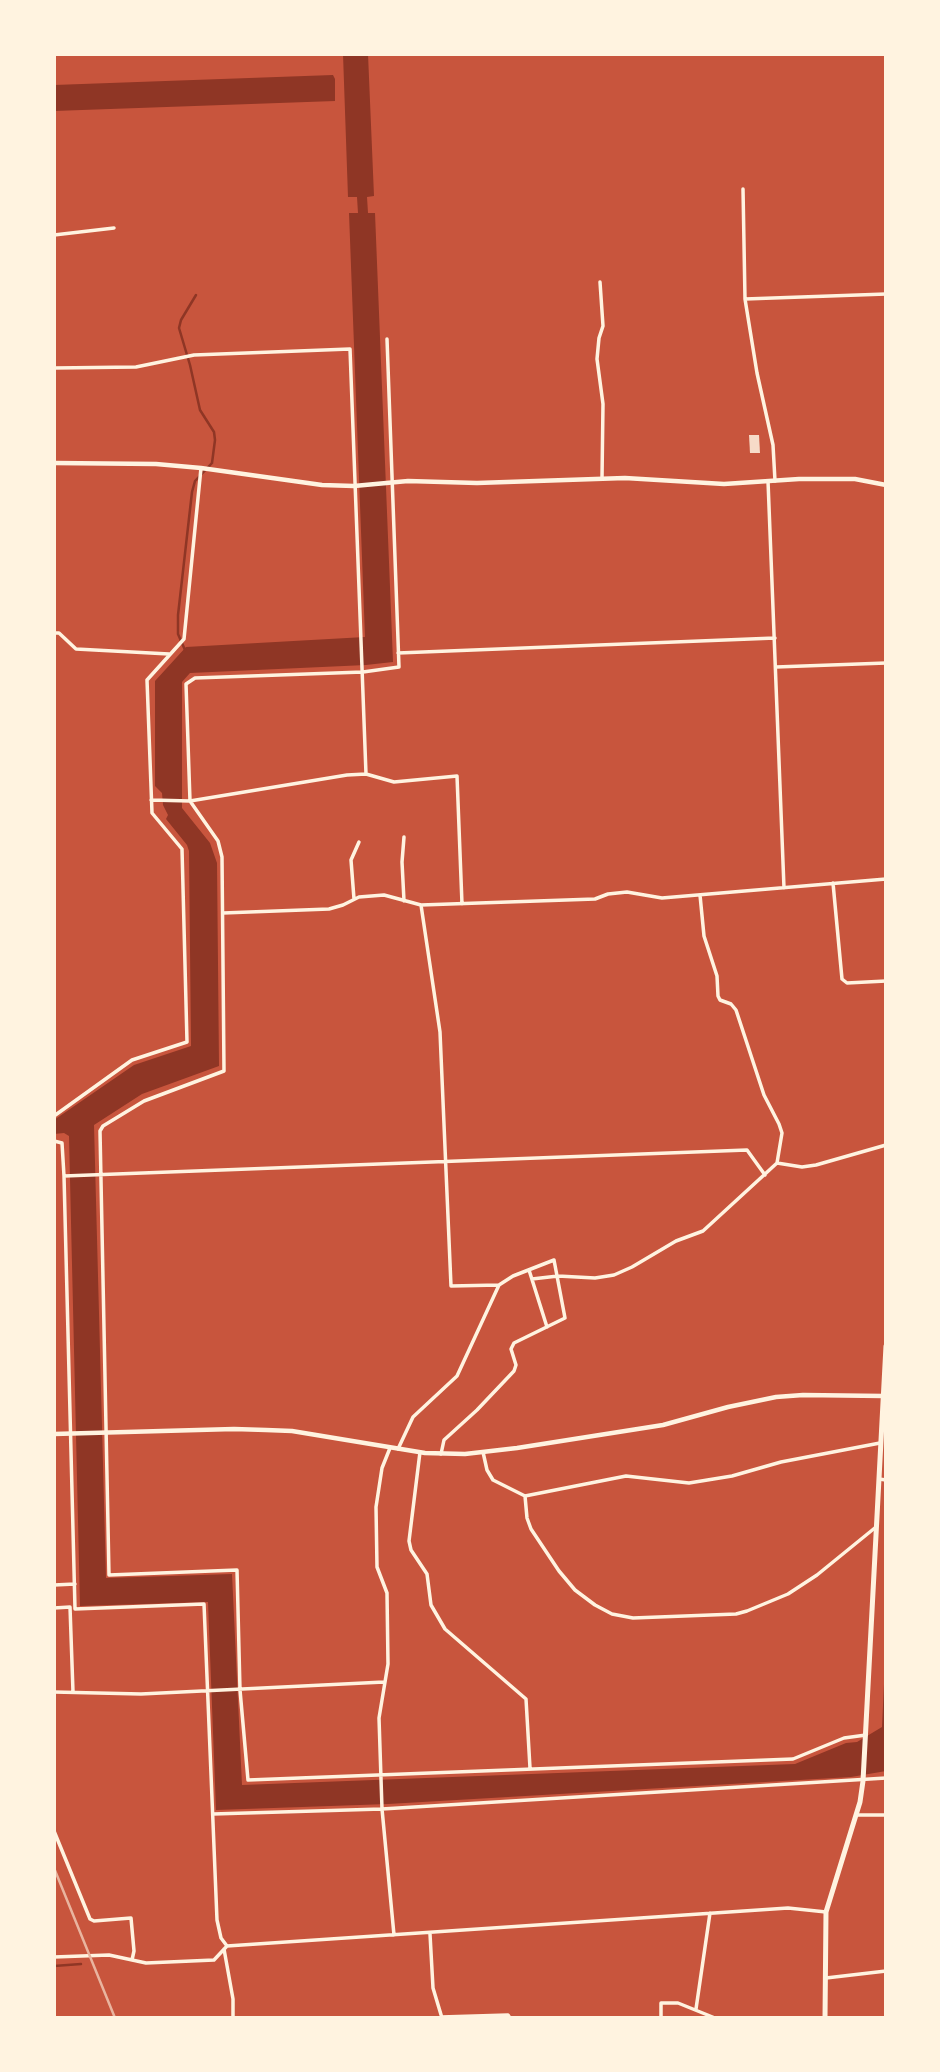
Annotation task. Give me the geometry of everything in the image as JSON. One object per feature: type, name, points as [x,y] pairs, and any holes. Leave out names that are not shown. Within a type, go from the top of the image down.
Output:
[{"type":"main road","points":[[825,2018],[826,1912],[856,1815],[863,1781],[876,1527],[882,1480],[881,1443],[886,1346]]},
{"type":"street","points":[[743,189],[745,299],[757,373],[773,445],[775,481]]},
{"type":"street","points":[[54,234],[114,229]]},
{"type":"street","points":[[600,282],[603,326],[597,359],[603,404],[602,478]]},
{"type":"street","points":[[745,299],[886,294]]},
{"type":"street","points":[[387,339],[390,482],[399,667],[363,672],[195,678],[186,684],[190,801],[218,841],[222,857],[224,1070],[144,1101],[103,1126],[100,1131],[109,1575],[237,1570],[240,1690],[248,1780],[793,1759],[844,1738],[866,1735]]},
{"type":"street","points":[[54,368],[136,367],[194,355],[350,349],[366,774]]},
{"type":"street","points":[[54,463],[129,463],[201,468],[322,485],[602,478],[724,485],[855,479],[886,485]]},
{"type":"street","points":[[54,1116],[132,1060],[187,1042],[182,849],[152,813],[147,680],[184,639],[201,468]]},
{"type":"street","points":[[768,481],[784,888]]},
{"type":"street","points":[[54,633],[59,633],[76,649],[169,654]]},
{"type":"street","points":[[398,653],[775,638]]},
{"type":"street","points":[[776,667],[886,663]]},
{"type":"street","points":[[151,800],[190,801],[366,774],[394,782],[457,776],[462,904]]},
{"type":"street","points":[[404,837],[404,901]]},
{"type":"street","points":[[354,899],[351,860],[359,842]]},
{"type":"street","points":[[223,914],[329,909],[359,897],[384,895],[421,905],[595,900],[608,894],[626,892],[662,898],[886,879]]},
{"type":"street","points":[[833,883],[842,979],[847,983],[886,981]]},
{"type":"street","points":[[532,1279],[558,1276],[595,1278],[614,1275],[632,1267],[676,1241],[703,1231],[777,1163],[782,1133],[764,1095],[736,1010],[718,996],[717,976],[704,936],[700,895]]},
{"type":"street","points":[[421,905],[440,1031],[452,1286],[499,1285],[554,1260],[565,1318],[514,1343],[511,1349],[516,1365],[514,1371],[444,1440],[441,1454]]},
{"type":"street","points":[[54,1140],[62,1143],[64,1176],[75,1584],[73,1692]]},
{"type":"street","points":[[777,1163],[803,1167],[817,1165],[886,1145]]},
{"type":"street","points":[[64,1176],[747,1150],[765,1175]]},
{"type":"street","points":[[529,1270],[547,1327]]},
{"type":"street","points":[[398,1449],[413,1417],[457,1376],[499,1285]]},
{"type":"street","points":[[54,1434],[292,1431],[441,1454],[483,1451],[663,1425],[776,1397],[884,1399]]},
{"type":"street","points":[[483,1451],[486,1470],[493,1480],[525,1496],[626,1476],[689,1483],[881,1443]]},
{"type":"street","points":[[390,1448],[382,1468],[376,1507],[377,1567],[387,1593],[388,1664],[379,1718],[380,1774],[394,1935]]},
{"type":"street","points":[[420,1452],[409,1541],[411,1550],[427,1574],[431,1605],[445,1629],[526,1699],[530,1768]]},
{"type":"street","points":[[525,1496],[531,1529],[559,1572],[575,1590],[595,1605],[612,1614],[633,1618],[736,1614],[747,1611],[788,1594],[817,1575],[876,1527]]},
{"type":"street","points":[[54,1585],[75,1584]]},
{"type":"street","points":[[54,1608],[204,1604],[217,1920],[226,1948],[233,2018]]},
{"type":"street","points":[[54,1692],[141,1694],[384,1682]]},
{"type":"street","points":[[213,1814],[382,1809],[886,1779]]},
{"type":"street","points":[[856,1815],[886,1815]]},
{"type":"street","points":[[54,1831],[90,1919],[131,1918],[134,1951],[132,1960]]},
{"type":"street","points":[[54,1957],[109,1955],[146,1963],[214,1960],[226,1948],[788,1908],[826,1912]]},
{"type":"street","points":[[696,2009],[710,1913]]},
{"type":"street","points":[[430,1934],[433,1989],[442,2017],[508,2015],[510,2018]]},
{"type":"street","points":[[824,1978],[886,1971]]},
{"type":"street","points":[[661,2018],[661,2003],[678,2003],[715,2018]]},
{"type":"shaded area","points":[[343,54],[368,54],[374,196],[367,197],[368,213],[375,213],[393,662],[190,673],[182,682],[182,808],[210,843],[217,863],[219,1066],[142,1094],[94,1125],[106,1578],[232,1574],[242,1785],[795,1764],[846,1743],[857,1742],[882,1727],[886,1641],[886,1771],[851,1777],[388,1804],[216,1810],[208,1602],[80,1606],[69,1136],[64,1133],[54,1134],[54,1120],[134,1065],[191,1046],[189,851],[166,819],[168,815],[163,805],[162,793],[155,786],[155,681],[186,647],[365,637],[349,213],[358,213],[357,197],[348,197]]},
{"type":"shaded area","points":[[333,75],[335,101],[54,111],[54,85]]},
{"type":"building","points":[[749,435],[759,435],[760,453],[750,453]]},
{"type":"waterway","points":[[185,650],[178,634],[178,615],[192,492],[195,481],[212,463],[215,440],[214,432],[200,410],[179,328],[196,295]]},
{"type":"waterway","points":[[54,1966],[81,1964]]},
{"type":"railway","points":[[54,1868],[115,2018]]}]
